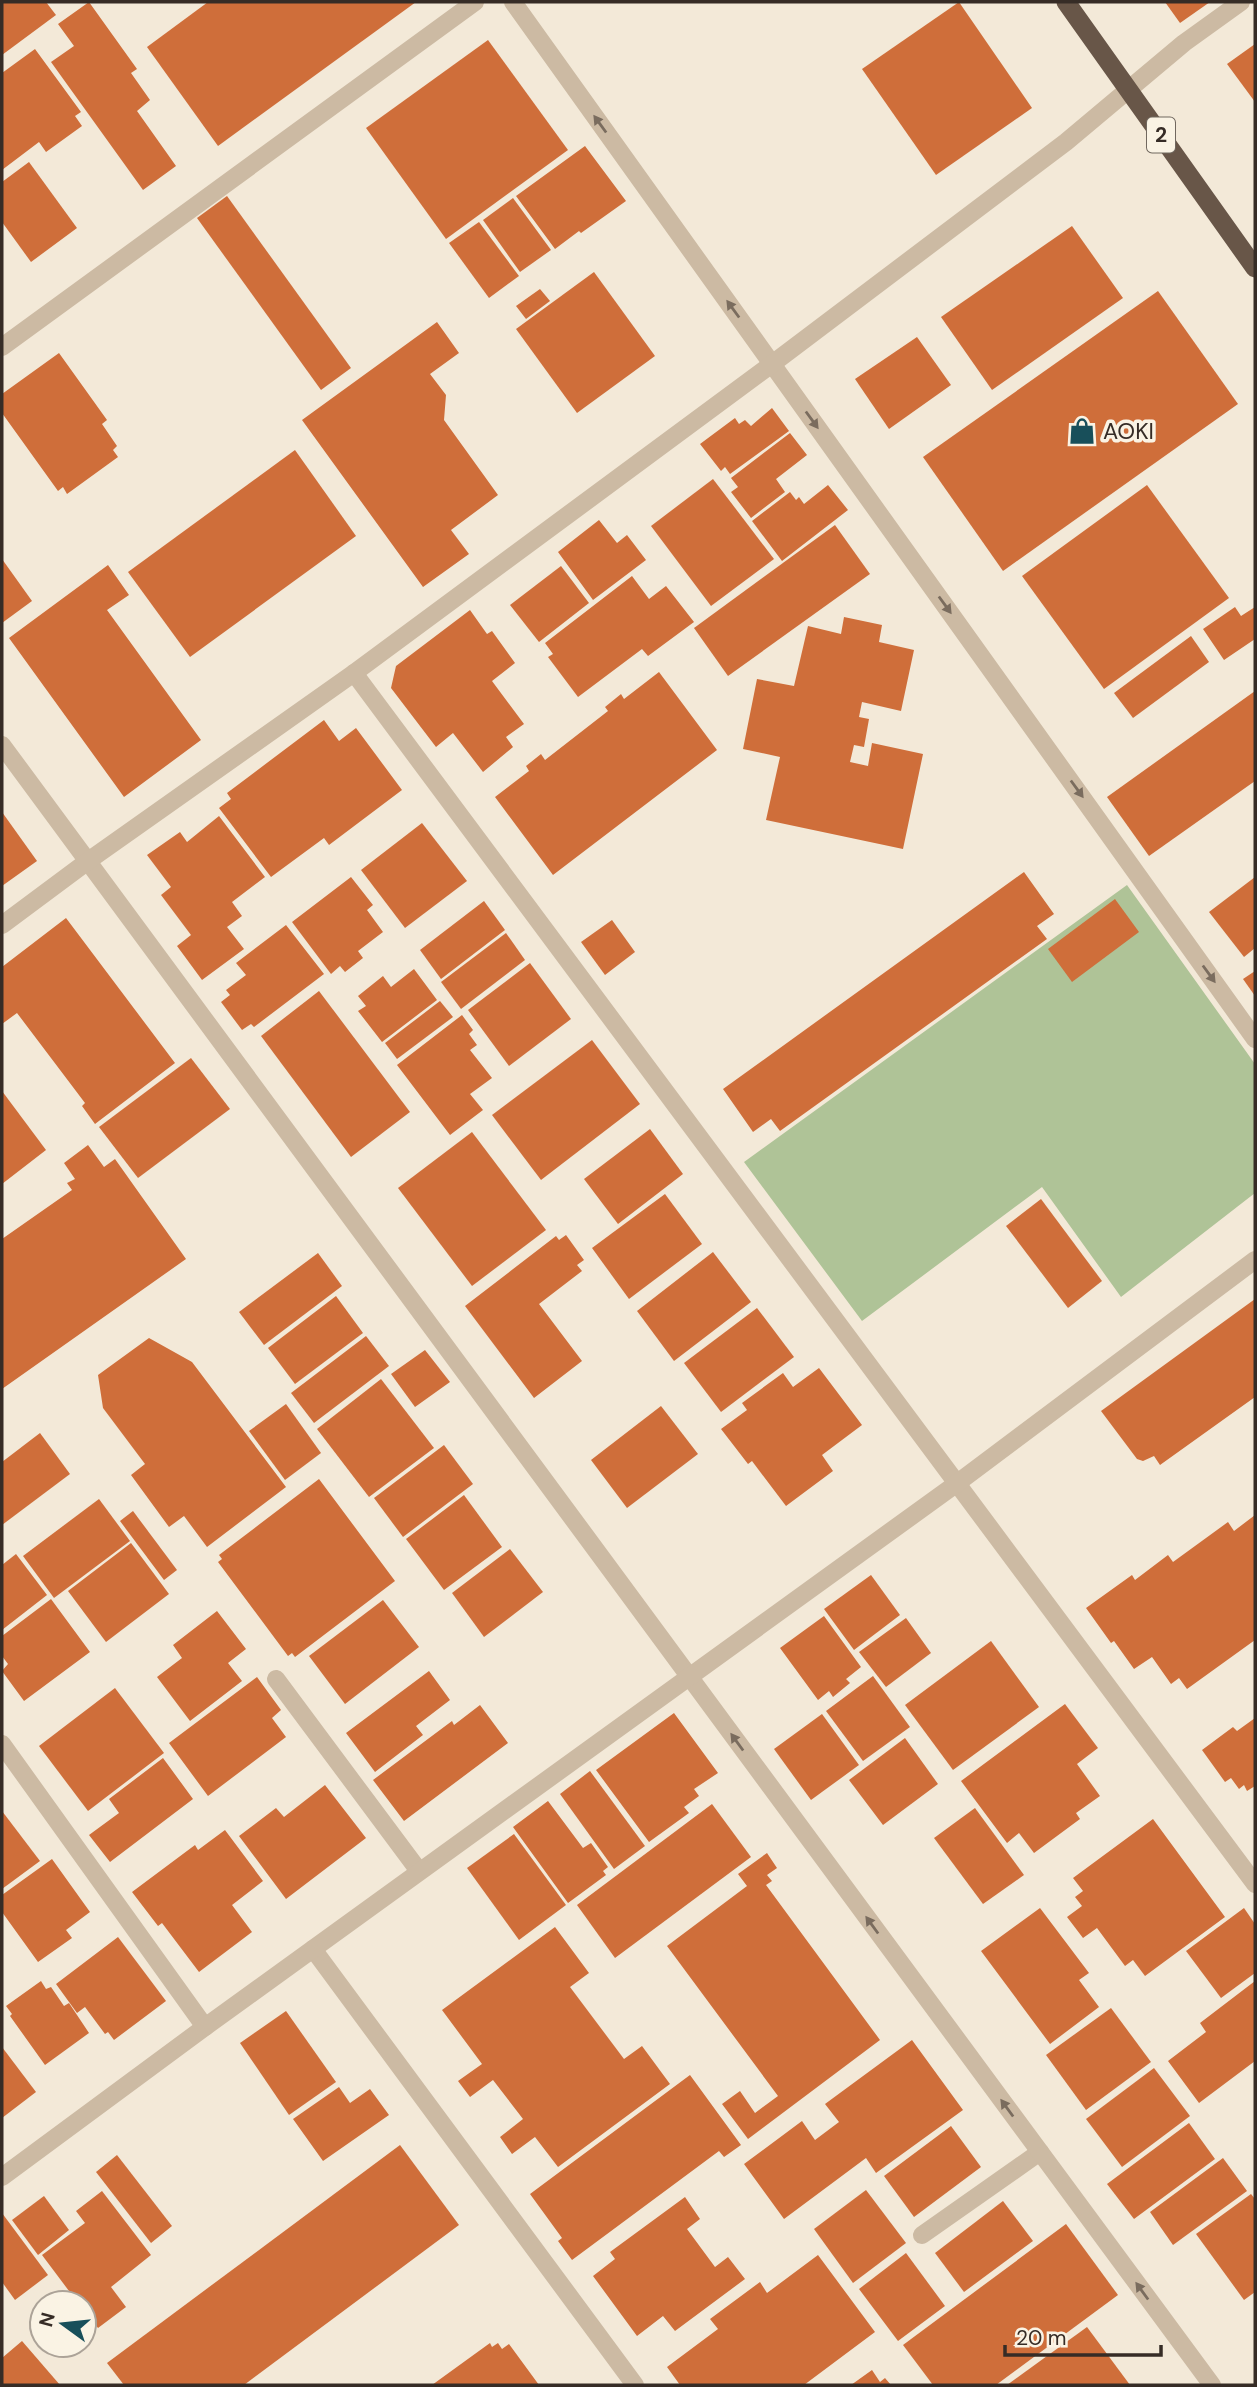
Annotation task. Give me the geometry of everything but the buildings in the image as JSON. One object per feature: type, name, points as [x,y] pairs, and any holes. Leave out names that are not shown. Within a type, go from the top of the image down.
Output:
[{"type":"highway","name":"2","points":[[1066,2],[1255,268]]},
{"type":"street","points":[[2,347],[475,2]]},
{"type":"street","points":[[513,2],[1255,1038]]},
{"type":"street","points":[[2,925],[354,673],[772,364],[1066,142],[1184,43],[1241,2]]},
{"type":"street","points":[[354,673],[1255,1884]]},
{"type":"street","points":[[2,745],[1212,2385]]},
{"type":"street","points":[[2,2177],[419,1871],[956,1484],[1255,1260]]},
{"type":"street","points":[[276,1679],[419,1871]]},
{"type":"street","points":[[2,1744],[205,2027]]},
{"type":"street","points":[[313,1949],[635,2385]]},
{"type":"street","points":[[922,2235],[1040,2152]]},
{"type":"green space","points":[[1127,885],[1255,1064],[1255,1193],[1121,1297],[1042,1187],[862,1321],[744,1162]]},
{"type":"place","name":"AOKI","points":[[1082,431]]}]
